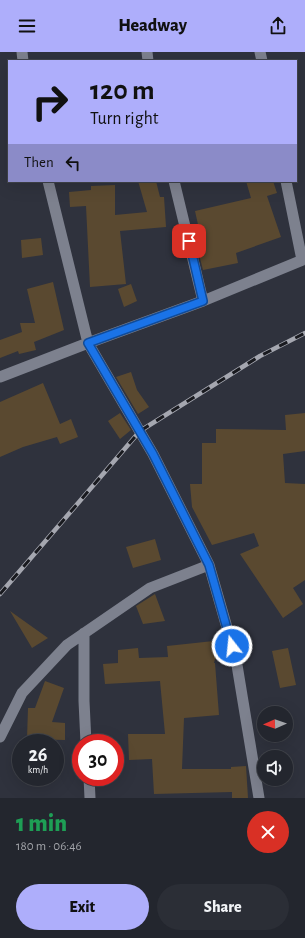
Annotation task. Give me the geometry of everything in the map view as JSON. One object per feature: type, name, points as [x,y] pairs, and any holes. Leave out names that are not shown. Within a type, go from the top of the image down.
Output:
[{"type":"street","points":[[48,182],[88,343],[153,454],[209,565],[236,660],[259,798]]},
{"type":"street","points":[[174,182],[203,301]]},
{"type":"street","points":[[0,377],[203,301],[304,259],[286,182]]},
{"type":"street","points":[[0,737],[22,693],[67,645],[150,588],[209,565]]},
{"type":"street","points":[[84,633],[86,734]]},
{"type":"street","points":[[89,786],[90,798]]},
{"type":"building","points":[[138,182],[156,182],[160,197],[164,197],[166,227],[120,231],[126,284],[90,287],[86,206],[70,207],[69,192],[91,190],[91,186],[115,185],[115,215],[147,212]]},
{"type":"building","points":[[246,182],[273,182],[277,193],[267,196],[281,237],[236,253],[238,263],[203,270],[195,239],[201,238],[195,211],[251,198]]},
{"type":"building","points":[[41,238],[43,255],[22,258],[21,240]]},
{"type":"building","points":[[53,282],[64,330],[34,342],[36,350],[19,354],[18,351],[0,358],[0,340],[22,332],[20,323],[35,323],[27,289]]},
{"type":"building","points":[[131,284],[137,301],[124,307],[118,289]]},
{"type":"building","points":[[131,372],[137,390],[149,407],[138,414],[116,377]]},
{"type":"building","points":[[43,383],[60,424],[71,419],[78,437],[60,444],[57,437],[23,447],[0,457],[0,402]]},
{"type":"building","points":[[120,413],[131,430],[120,439],[108,421]]},
{"type":"building","points":[[305,413],[305,451],[283,454],[285,483],[305,484],[305,580],[293,588],[303,604],[283,618],[240,554],[259,546],[254,533],[212,545],[192,507],[190,484],[202,484],[202,443],[216,443],[216,429],[286,430],[285,415]]},
{"type":"building","points":[[155,539],[161,560],[133,568],[126,547]]},
{"type":"building","points":[[155,594],[165,621],[143,624],[136,606]]},
{"type":"building","points":[[10,611],[48,638],[32,648]]},
{"type":"building","points":[[223,640],[227,655],[221,659],[215,659],[214,663],[219,715],[184,718],[182,769],[231,769],[231,767],[246,766],[248,798],[232,798],[232,792],[154,794],[152,759],[129,760],[128,734],[165,734],[160,681],[105,684],[103,664],[118,663],[118,650],[138,648],[139,658],[168,657],[167,646]]},
{"type":"building","points":[[288,648],[296,685],[280,688],[272,651]]},
{"type":"building","points":[[45,681],[64,688],[52,722],[65,723],[65,740],[64,734],[27,734],[28,708],[35,708]]},
{"type":"railway","points":[[0,594],[140,431],[260,356],[305,333]]},
{"type":"route","points":[[189,241],[203,301],[88,343],[153,454],[209,565],[232,646]]}]
